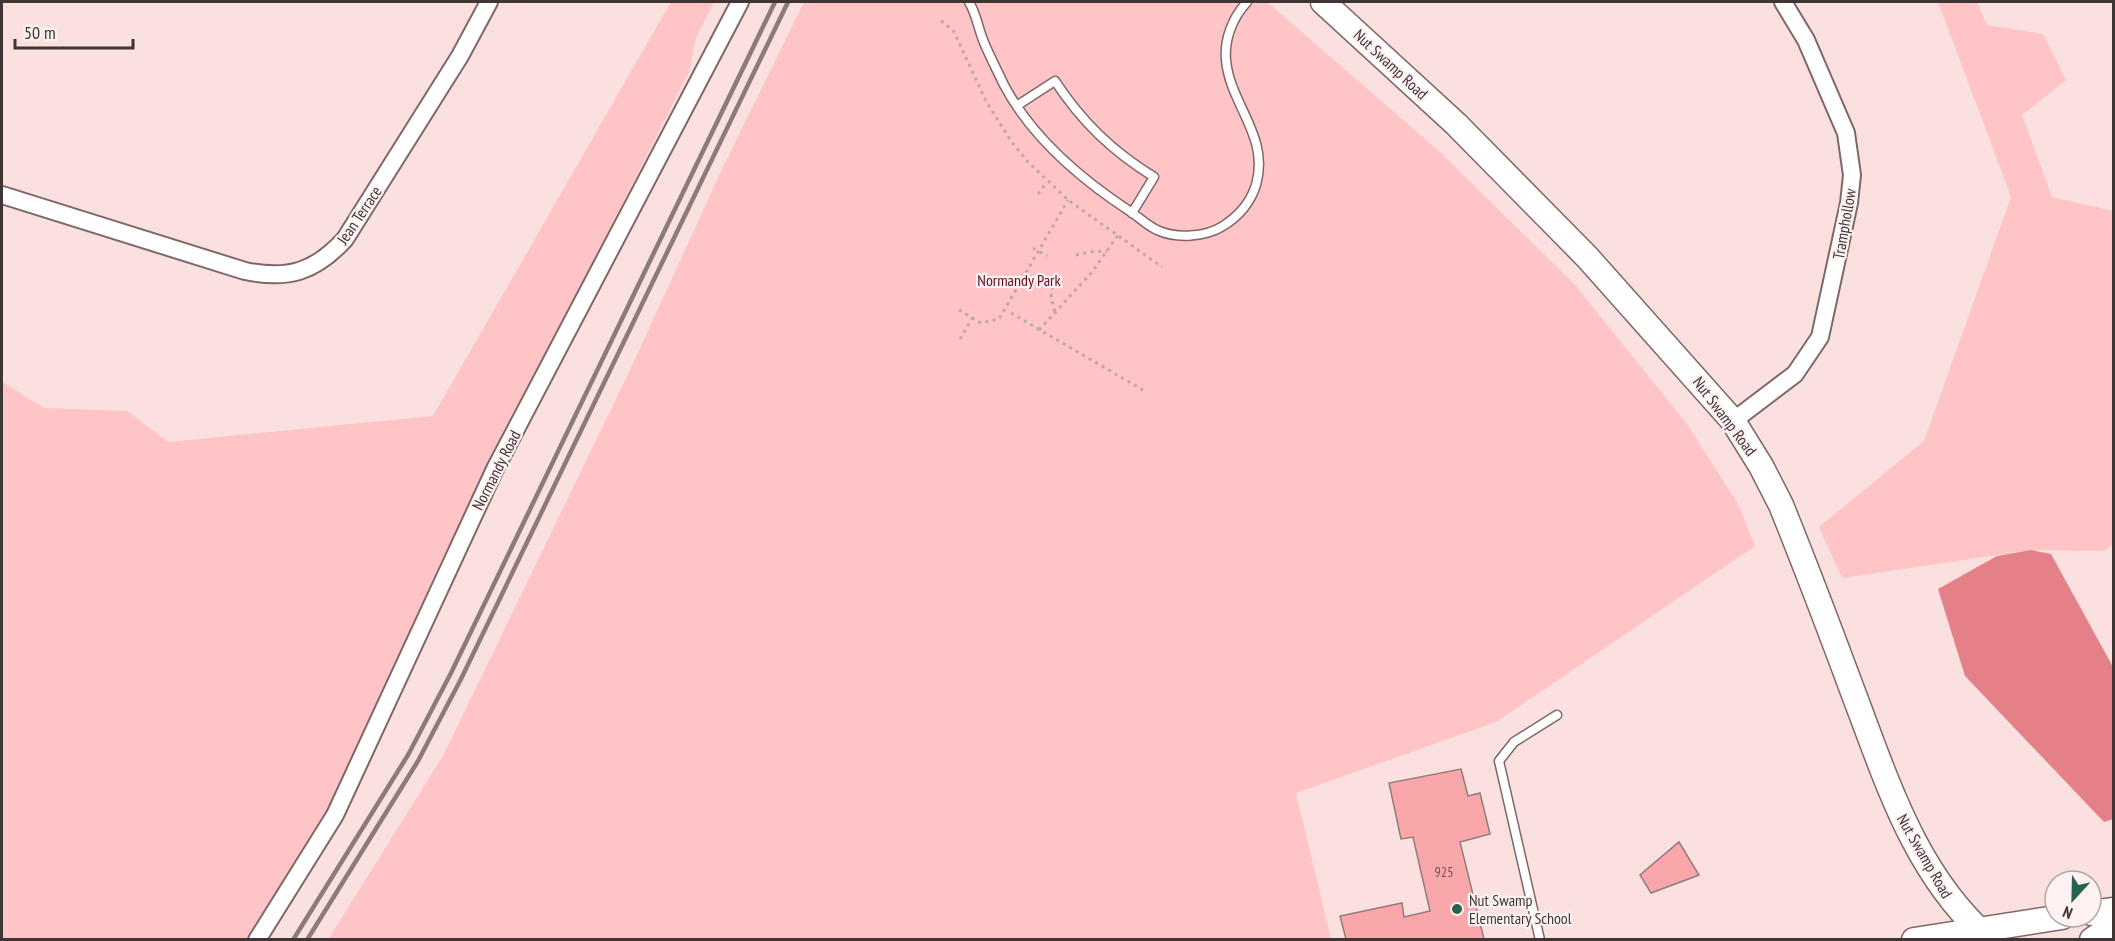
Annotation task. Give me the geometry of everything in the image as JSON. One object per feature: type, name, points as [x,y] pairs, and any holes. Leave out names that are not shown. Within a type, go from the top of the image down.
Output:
[{"type":"main road","name":"Nut Swamp Road","points":[[1323,2],[1456,124],[1536,203],[1733,421],[1761,466],[1781,505],[1905,825],[1939,886],[1963,916],[1984,935]]},
{"type":"main road","points":[[1917,939],[1984,935],[2043,921]]},
{"type":"main road","points":[[2092,939],[2114,925]]},
{"type":"street","name":"Jean Terrace","points":[[2,195],[245,271],[270,276],[284,275],[311,267],[324,260],[345,239],[454,66],[489,2]]},
{"type":"street","name":"Normandy Road","points":[[257,939],[335,815],[495,469],[740,2]]},
{"type":"street","name":"Tramphollow","points":[[1733,421],[1795,374],[1820,337],[1849,202],[1852,175],[1846,133],[1806,40],[1784,2]]},
{"type":"lane","points":[[969,2],[1006,88],[1059,155],[1097,190],[1158,231],[1183,236],[1214,232],[1238,216],[1253,195],[1259,174],[1259,148],[1226,61],[1227,42],[1234,20],[1247,2]]},
{"type":"lane","points":[[1018,105],[1055,81],[1098,136],[1125,159],[1154,177],[1132,213]]},
{"type":"lane","points":[[1540,939],[1499,761],[1514,742],[1557,715]]},
{"type":"path","points":[[1038,194],[1047,182]]},
{"type":"path","points":[[958,310],[981,323],[999,319],[1068,200]]},
{"type":"path","points":[[1039,330],[1107,252],[1118,235]]},
{"type":"path","points":[[1033,248],[1047,256]]},
{"type":"path","points":[[1076,255],[1095,251],[1107,252]]},
{"type":"path","points":[[1053,279],[1051,298],[1055,312]]},
{"type":"path","points":[[1011,313],[1143,390]]},
{"type":"path","points":[[960,339],[972,318]]},
{"type":"green space","points":[[671,2],[714,2],[696,38],[689,72],[439,565],[339,790],[247,939],[2,939],[2,382],[44,408],[127,411],[168,442],[433,416]]},
{"type":"green space","name":"Normandy Park","points":[[804,2],[1267,2],[1441,153],[1575,285],[1687,424],[1738,504],[1755,546],[1496,722],[1296,793],[1331,939],[328,940],[444,754],[631,368],[723,167]]},
{"type":"green space","points":[[1938,2],[1977,2],[1987,25],[2043,34],[2066,80],[2022,115],[2052,197],[2113,211],[2113,544],[2104,551],[2031,550],[1842,578],[1819,527],[1924,441],[2011,197]]},
{"type":"shaded area","points":[[2031,550],[2051,554],[2113,667],[2113,819],[2104,822],[1965,676],[1938,589],[1997,556]]},
{"type":"building","name":"Nut Swamp Elementary School","points":[[1461,769],[1468,796],[1480,793],[1490,834],[1460,842],[1484,939],[1346,939],[1340,916],[1402,903],[1404,917],[1430,911],[1413,837],[1401,839],[1389,783]]},
{"type":"building","points":[[1679,842],[1699,875],[1651,893],[1640,875]]},
{"type":"railway","points":[[293,940],[408,755],[451,673],[775,2]]},
{"type":"railway","points":[[307,940],[418,761],[461,679],[788,2]]},
{"type":"place","name":"Nut Swamp Elementary School","points":[[1457,909]]}]
